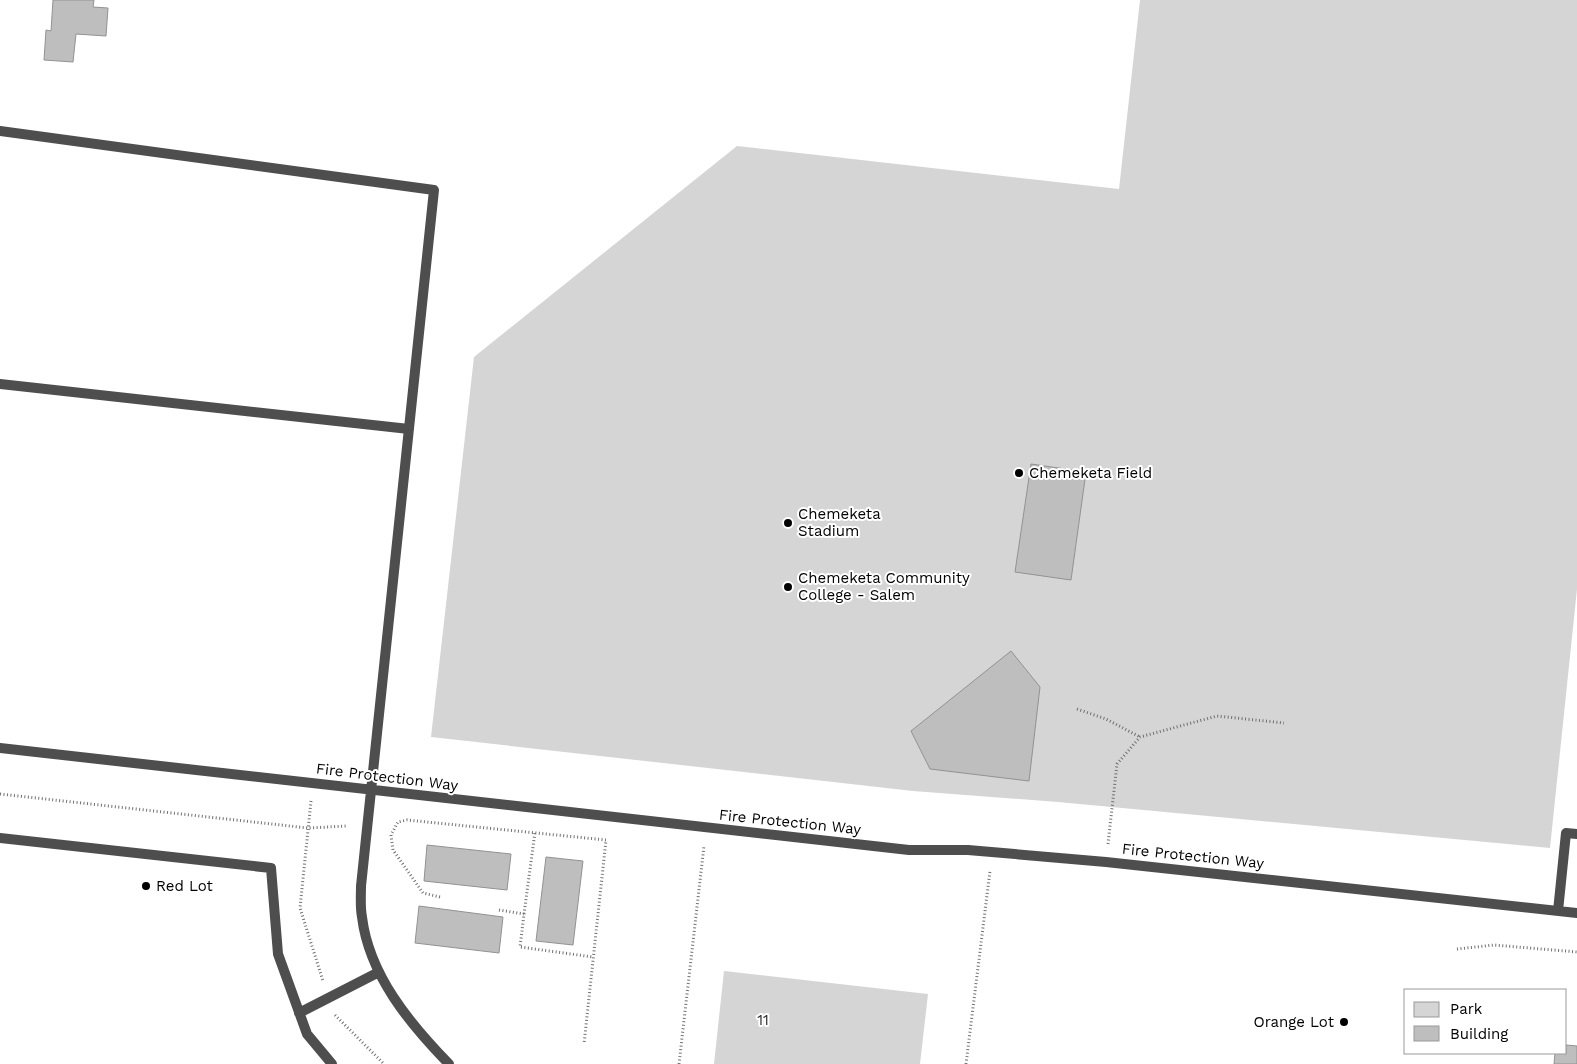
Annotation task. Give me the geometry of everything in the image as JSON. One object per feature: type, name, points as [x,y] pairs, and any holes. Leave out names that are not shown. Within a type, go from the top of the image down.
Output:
[{"type":"lane","points":[[0,131],[434,190],[361,886],[362,918],[379,972],[398,1004],[430,1044],[449,1064]]},
{"type":"lane","points":[[0,384],[409,429]]},
{"type":"lane","name":"Fire Protection Way","points":[[0,748],[909,850],[992,851],[1577,913]]},
{"type":"lane","points":[[1558,911],[1566,833],[1577,834]]},
{"type":"lane","points":[[0,838],[271,868],[278,954],[307,1034],[332,1064]]},
{"type":"lane","points":[[299,1013],[379,972]]},
{"type":"path","points":[[1077,709],[1106,719],[1140,737]]},
{"type":"path","points":[[1106,862],[1117,764],[1140,737],[1217,716],[1284,723]]},
{"type":"path","points":[[313,784],[300,908],[328,998],[337,1019],[384,1064]]},
{"type":"path","points":[[0,794],[308,828],[393,828]]},
{"type":"path","points":[[440,897],[423,893],[398,859],[390,842],[393,828],[398,822],[407,820],[606,840],[584,1044]]},
{"type":"path","points":[[679,1064],[706,828]]},
{"type":"path","points":[[535,832],[520,947],[593,957]]},
{"type":"path","points":[[966,1064],[992,851]]},
{"type":"path","points":[[499,910],[524,914]]},
{"type":"path","points":[[1457,949],[1494,945],[1577,952]]},
{"type":"green space","name":"Chemeketa Field","points":[[1140,0],[1577,0],[1577,589],[1550,848],[1058,802],[913,791],[431,737],[474,357],[737,146],[1119,189]]},
{"type":"green space","name":"11","points":[[724,971],[928,994],[920,1064],[714,1064]]},
{"type":"building","points":[[53,0],[94,0],[93,7],[108,8],[106,36],[76,34],[73,62],[44,60],[46,30],[51,31]]},
{"type":"building","points":[[1031,464],[1086,472],[1071,580],[1015,572]]},
{"type":"building","points":[[1011,651],[1040,687],[1029,781],[930,769],[911,731]]},
{"type":"building","points":[[427,845],[511,854],[507,890],[424,881]]},
{"type":"building","points":[[546,857],[583,861],[573,945],[536,941]]},
{"type":"building","points":[[419,906],[503,917],[499,953],[415,943]]},
{"type":"building","points":[[1567,1045],[1577,1046],[1577,1064],[1554,1064],[1555,1054],[1567,1054]]},
{"type":"place","name":"Chemeketa Field","points":[[1019,473]]},
{"type":"place","name":"Chemeketa Stadium","points":[[788,523]]},
{"type":"place","name":"Chemeketa Community College - Salem","points":[[788,587]]},
{"type":"place","name":"Red Lot","points":[[146,886]]},
{"type":"place","name":"Orange Lot","points":[[1344,1022]]}]
